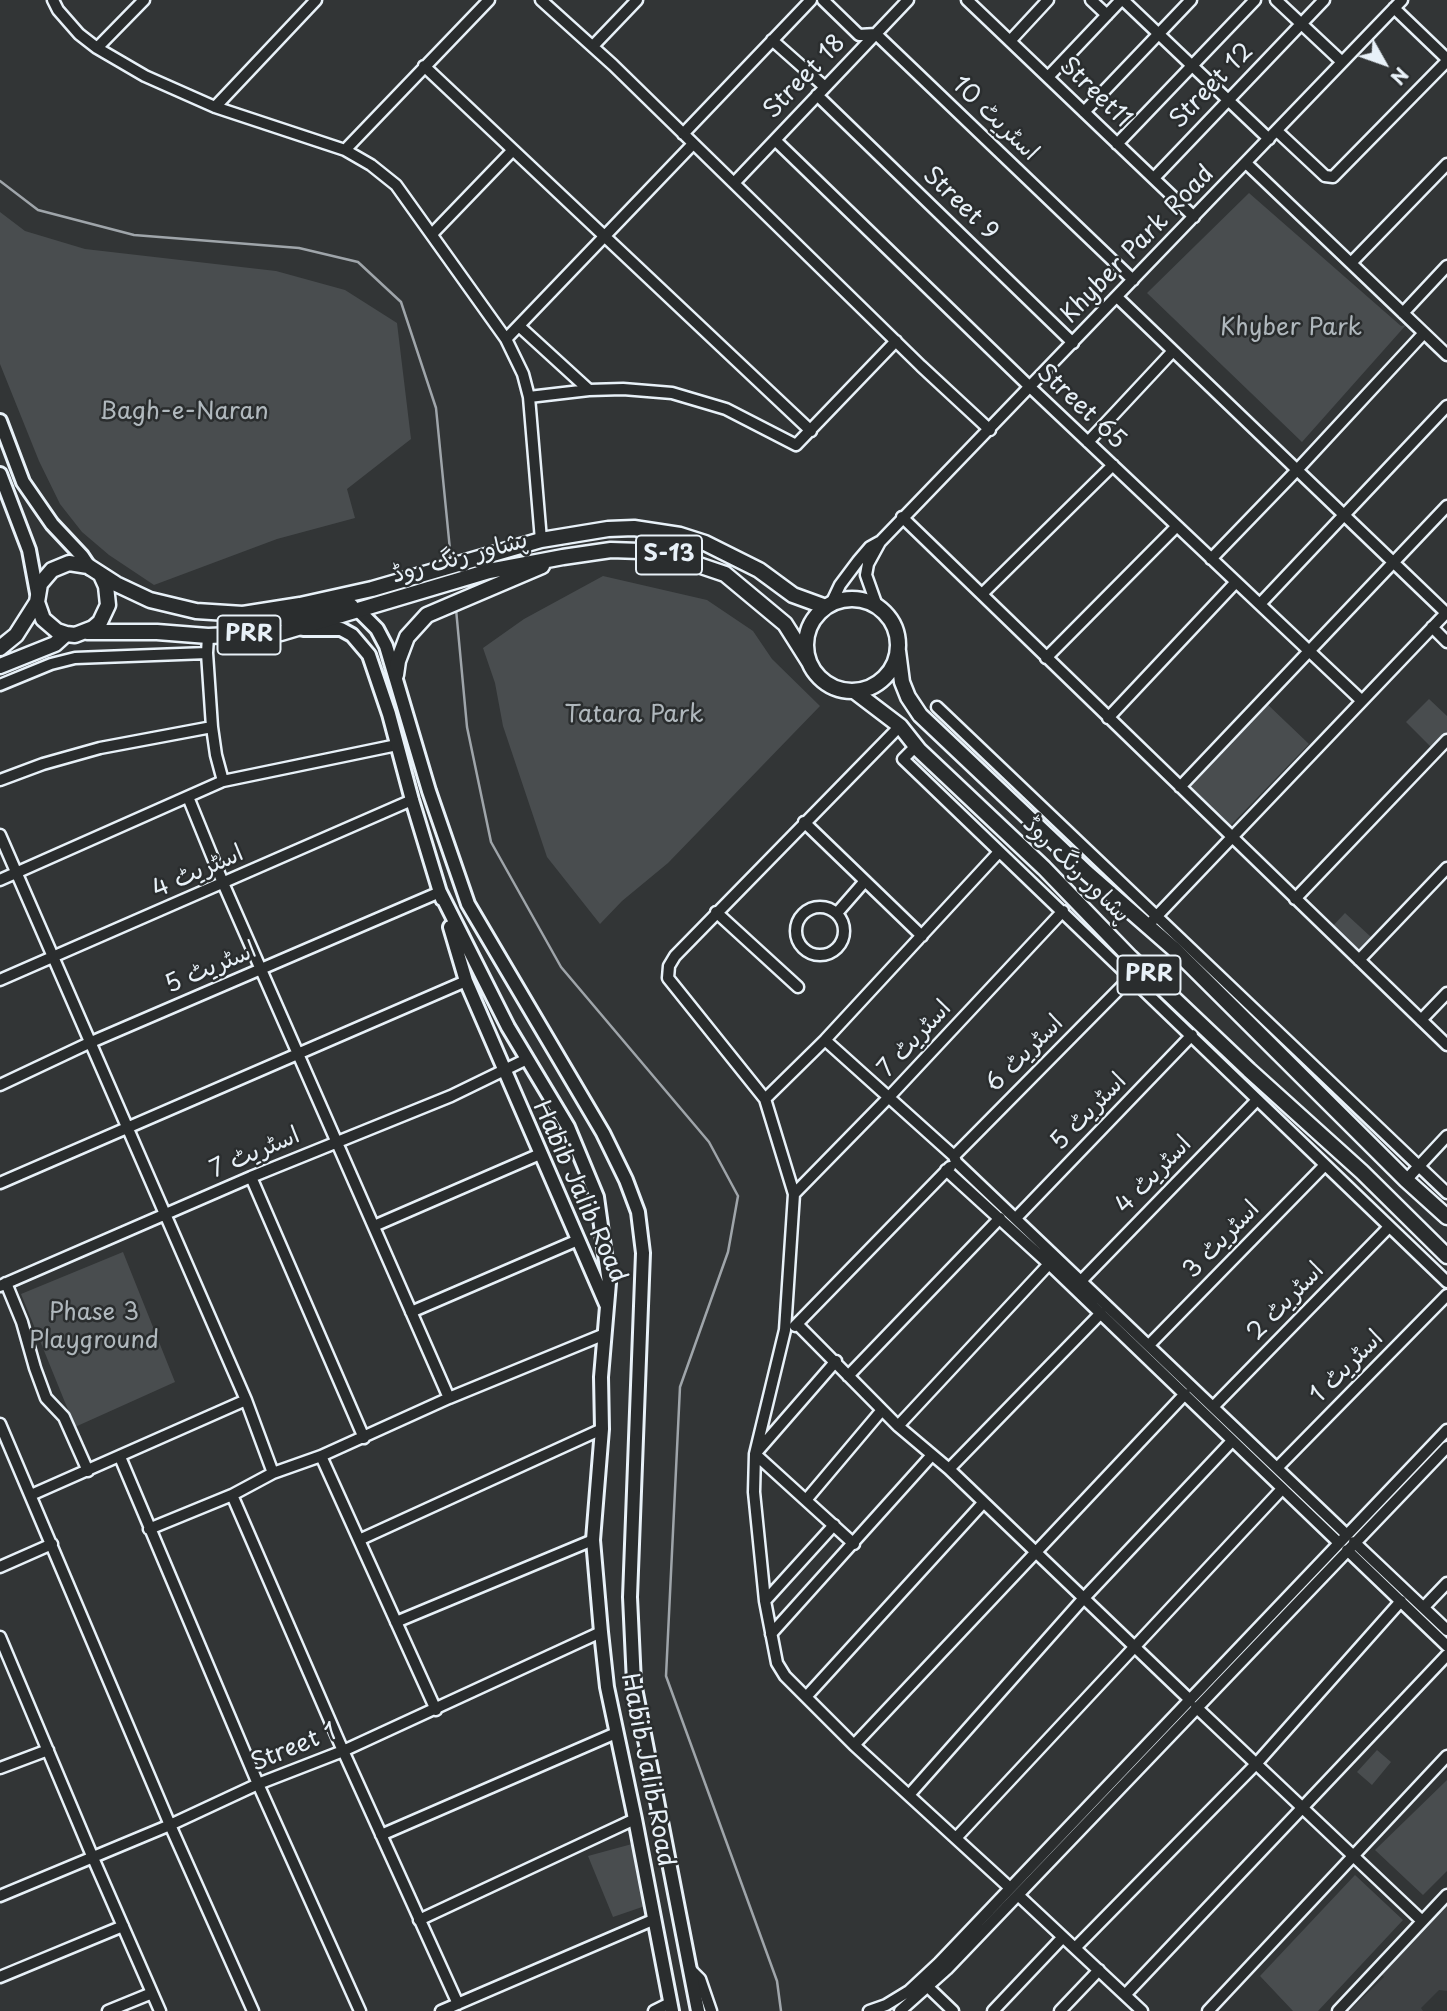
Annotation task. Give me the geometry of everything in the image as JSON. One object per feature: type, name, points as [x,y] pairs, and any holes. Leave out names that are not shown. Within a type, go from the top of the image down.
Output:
[{"type":"highway","name":"پشاور رنگ روڈ","points":[[95,571],[139,595],[175,607],[210,613],[243,614],[300,605],[402,580],[490,571],[541,540],[608,529],[634,528],[680,534],[730,554],[759,570],[793,595],[829,605]]},
{"type":"highway","name":"پشاور رنگ روڈ","points":[[85,632],[157,632],[208,636],[281,633],[490,571],[563,556],[611,550],[640,551],[669,555],[725,574],[785,624],[809,662]]},
{"type":"highway","points":[[0,648],[16,635],[45,576],[60,565],[79,564],[95,571],[106,586],[108,605],[100,622],[85,632],[66,634],[57,631],[43,620],[37,597]]},
{"type":"highway","points":[[396,675],[401,652],[416,625],[490,571]]},
{"type":"highway","points":[[849,598],[868,601],[887,614],[894,625],[898,651],[888,674],[867,688],[854,691],[832,686],[823,680],[809,662],[808,631],[818,613],[829,605],[849,598]]},
{"type":"highway","points":[[243,614],[286,619],[340,605],[350,605],[358,610]]},
{"type":"highway","points":[[0,666],[55,644],[66,634]]},
{"type":"highway","name":"پشاور رنگ روڈ","points":[[898,651],[902,681],[919,715],[1152,921],[1174,949],[1406,1180],[1447,1217]]},
{"type":"highway","name":"پشاور رنگ روڈ","points":[[854,691],[900,726],[916,746],[1044,868],[1130,957],[1362,1172],[1447,1256]]},
{"type":"main road","points":[[0,421],[23,482],[52,524],[95,571]]},
{"type":"main road","points":[[0,474],[29,550],[37,597]]},
{"type":"main road","points":[[358,610],[370,620],[381,636],[396,675],[429,791],[468,904],[603,1133],[638,1212],[643,1253],[630,1597],[634,1683],[698,2011]]},
{"type":"main road","name":"Habib Jalib Road","points":[[298,629],[341,629],[352,635],[363,647],[380,684],[466,981],[607,1308],[601,1377],[602,1429],[593,1540],[601,1632],[607,1687],[671,2007]]},
{"type":"main road","points":[[440,892],[508,1027],[568,1127],[597,1197],[608,1268],[607,1308]]},
{"type":"main road","points":[[458,929],[476,916]]},
{"type":"street","points":[[53,0],[58,10],[79,34],[97,48],[145,76],[215,107],[345,150],[371,164],[396,185],[506,339],[523,374],[529,397],[541,540]]},
{"type":"street","points":[[97,48],[144,0]]},
{"type":"street","points":[[215,107],[316,0]]},
{"type":"street","points":[[345,150],[489,0]]},
{"type":"street","points":[[541,0],[593,46],[989,430]]},
{"type":"street","points":[[593,46],[637,0]]},
{"type":"street","points":[[683,134],[811,0]]},
{"type":"street","name":"اسٹریٹ 10","points":[[823,0],[859,35],[876,34],[1133,280]]},
{"type":"street","name":"Street 18","points":[[734,183],[908,0]]},
{"type":"street","points":[[1010,41],[1048,0]]},
{"type":"street","points":[[1091,0],[1107,15]]},
{"type":"street","points":[[1048,77],[1123,0],[1269,139]]},
{"type":"street","points":[[1084,112],[1191,0]]},
{"type":"street","points":[[1118,144],[1255,0]]},
{"type":"street","points":[[1276,0],[1342,62]]},
{"type":"street","name":"Street 12","points":[[1154,178],[1324,0]]},
{"type":"street","name":"Khyber Park Road","points":[[880,542],[1402,0]]},
{"type":"street","name":"Street11","points":[[973,2],[1010,41],[1194,217]]},
{"type":"street","points":[[1277,131],[1325,176],[1333,177],[1447,60],[1394,8]]},
{"type":"street","points":[[772,40],[825,87]]},
{"type":"street","points":[[424,66],[811,430]]},
{"type":"street","name":"Street 9","points":[[817,95],[1073,343]]},
{"type":"street","name":"Street 65","points":[[775,140],[1030,387],[1362,701]]},
{"type":"street","points":[[506,339],[693,144]]},
{"type":"street","points":[[432,234],[513,150]]},
{"type":"street","points":[[1246,163],[1447,355]]},
{"type":"street","points":[[1351,263],[1447,164]]},
{"type":"street","points":[[1403,313],[1447,266]]},
{"type":"street","points":[[1117,297],[1447,612],[1152,921]]},
{"type":"street","points":[[519,326],[589,390]]},
{"type":"street","points":[[1211,559],[1424,333]]},
{"type":"street","points":[[529,397],[623,389],[672,393],[726,408],[796,444],[896,341]]},
{"type":"street","points":[[1088,442],[1173,351]]},
{"type":"street","points":[[1260,604],[1447,406]]},
{"type":"street","points":[[982,594],[1113,465]]},
{"type":"street","points":[[1180,787],[1447,506]]},
{"type":"street","points":[[902,517],[1447,1045]]},
{"type":"street","points":[[1046,658],[1177,526]]},
{"type":"street","points":[[829,605],[858,561],[870,547],[880,542]]},
{"type":"street","points":[[877,606],[866,575],[868,564],[880,542]]},
{"type":"street","points":[[1108,718],[1236,582]]},
{"type":"street","points":[[1432,627],[1447,642]]},
{"type":"street","points":[[208,636],[212,727],[223,781]]},
{"type":"street","points":[[0,685],[51,664],[75,658],[207,653]]},
{"type":"street","points":[[937,707],[1152,921],[1447,1193]]},
{"type":"street","points":[[900,726],[716,912],[669,966],[668,978],[765,1099],[794,1194],[785,1330],[755,1454],[754,1492],[771,1634],[777,1663],[785,1676],[854,1745],[1125,1995],[1136,2009]]},
{"type":"street","points":[[0,780],[43,764],[100,748],[212,727]]},
{"type":"street","points":[[1295,899],[1447,740]]},
{"type":"street","points":[[0,880],[223,781],[397,744]]},
{"type":"street","points":[[916,746],[903,759],[1447,1282]]},
{"type":"street","points":[[188,797],[223,883],[449,1398]]},
{"type":"street","name":"اسٹریٹ 4","points":[[0,981],[412,800]]},
{"type":"street","points":[[804,822],[922,936]]},
{"type":"street","points":[[0,835],[89,1043],[129,1126],[246,1400],[273,1473]]},
{"type":"street","points":[[765,1099],[825,1040],[999,852]]},
{"type":"street","points":[[1359,960],[1447,868]]},
{"type":"street","points":[[837,913],[865,881]]},
{"type":"street","name":"اسٹریٹ 5","points":[[0,1085],[89,1043],[440,892]]},
{"type":"street","points":[[823,906],[837,913],[842,920],[844,936],[835,950],[820,955],[804,950],[796,937],[795,929],[801,914],[807,909],[823,906]]},
{"type":"street","name":"اسٹریٹ 7","points":[[794,1194],[1063,911]]},
{"type":"street","points":[[716,912],[798,987]]},
{"type":"street","name":"اسٹریٹ 6","points":[[799,1325],[1130,978]]},
{"type":"street","points":[[0,1183],[466,981]]},
{"type":"street","points":[[1421,1020],[1447,993]]},
{"type":"street","name":"اسٹریٹ 5","points":[[1016,1218],[1192,1035]]},
{"type":"street","points":[[825,1040],[1082,1280],[1185,1394],[1282,1489],[1424,1607],[1447,1630]]},
{"type":"street","name":"اسٹریٹ 7","points":[[3,1284],[166,1216],[251,1177],[451,1096],[527,1059]]},
{"type":"street","name":"اسٹریٹ 4","points":[[1082,1280],[1257,1100]]},
{"type":"street","points":[[1406,1180],[1447,1136]]},
{"type":"street","points":[[374,1226],[540,1154]]},
{"type":"street","name":"اسٹریٹ 3","points":[[1149,1345],[1325,1165]]},
{"type":"street","points":[[946,1170],[1101,1313],[1149,1345],[1277,1468],[1401,1601],[1447,1646]]},
{"type":"street","points":[[251,1177],[364,1438]]},
{"type":"street","points":[[848,1376],[1000,1218]]},
{"type":"street","name":"اسٹریٹ 2","points":[[1213,1407],[1389,1227]]},
{"type":"street","points":[[411,1312],[578,1240]]},
{"type":"street","points":[[898,1426],[1049,1264]]},
{"type":"street","points":[[3,1284],[22,1322],[46,1398],[64,1417],[88,1471]]},
{"type":"street","name":"اسٹریٹ 1","points":[[1277,1468],[1447,1295]]},
{"type":"street","points":[[949,1469],[1101,1313]]},
{"type":"street","points":[[785,1330],[799,1325],[898,1426],[949,1469],[1035,1554],[1423,1921]]},
{"type":"street","points":[[149,1529],[232,1495],[273,1473],[364,1438],[449,1398],[605,1334]]},
{"type":"street","points":[[755,1454],[835,1361]]},
{"type":"street","points":[[854,1745],[1185,1394]]},
{"type":"street","points":[[31,1494],[246,1400]]},
{"type":"street","points":[[806,1500],[882,1410]]},
{"type":"street","points":[[0,1424],[170,1825],[253,2011]]},
{"type":"street","points":[[359,1540],[602,1429]]},
{"type":"street","points":[[870,2011],[896,1999],[920,1981],[1014,1891],[1347,1542],[1447,1430]]},
{"type":"street","points":[[909,1795],[1083,1599],[1232,1441]]},
{"type":"street","points":[[1347,1542],[1447,1447]]},
{"type":"street","points":[[755,1454],[854,1544]]},
{"type":"street","points":[[771,1634],[932,1455]]},
{"type":"street","points":[[321,1456],[436,1710]]},
{"type":"street","points":[[120,1457],[258,1784],[360,2011]]},
{"type":"street","points":[[956,1838],[1282,1489]]},
{"type":"street","points":[[232,1495],[343,1751],[458,2004]]},
{"type":"street","points":[[806,1697],[982,1503]]},
{"type":"street","points":[[765,1601],[834,1525]]},
{"type":"street","points":[[396,1622],[593,1540]]},
{"type":"street","points":[[0,1567],[52,1544]]},
{"type":"street","points":[[1424,1607],[1447,1583]]},
{"type":"street","points":[[1075,1948],[1256,1764],[1401,1601]]},
{"type":"street","name":"Street 1","points":[[0,1896],[170,1825],[258,1784],[343,1751],[601,1632]]},
{"type":"street","points":[[0,1637],[160,2011]]},
{"type":"street","points":[[1125,1995],[1447,1656]]},
{"type":"street","points":[[381,1835],[616,1733]]},
{"type":"street","points":[[0,1769],[48,1749]]},
{"type":"street","points":[[1208,2011],[1447,1756]]},
{"type":"street","points":[[419,1920],[635,1819]]},
{"type":"street","points":[[900,2011],[928,1987],[1014,1891]]},
{"type":"street","points":[[1338,2011],[1447,1895]]},
{"type":"street","points":[[441,2011],[655,1919]]},
{"type":"street","points":[[0,1977],[123,1926]]},
{"type":"street","points":[[993,2011],[1063,1937]]},
{"type":"street","points":[[690,1969],[700,1979],[711,2011]]},
{"type":"street","points":[[1060,2011],[1098,1970]]},
{"type":"street","points":[[928,1987],[953,2011]]},
{"type":"street","points":[[108,2011],[152,1993]]},
{"type":"street","points":[[654,2011],[671,2007]]},
{"type":"shaded area","points":[[1447,1896],[1447,1991],[1439,1990],[1421,2008],[1423,2011],[1349,2011],[1384,1977],[1377,1970]]},
{"type":"green space","name":"Khyber Park","points":[[1249,193],[1401,326],[1406,325],[1302,442],[1147,293]]},
{"type":"green space","name":"Bagh-e-Naran","points":[[0,212],[25,231],[85,249],[276,271],[345,290],[397,323],[411,439],[347,489],[355,518],[277,539],[154,585],[109,555],[82,532],[60,504],[39,461],[0,364]]},
{"type":"green space","name":"Tatara Park","points":[[603,576],[707,600],[753,631],[772,659],[820,706],[668,863],[622,901],[600,924],[547,857],[503,726],[495,683],[483,648],[524,619]]},
{"type":"green space","points":[[1429,699],[1447,716],[1447,733],[1432,748],[1406,722]]},
{"type":"green space","points":[[1265,702],[1309,744],[1230,826],[1186,784]]},
{"type":"green space","points":[[1345,913],[1371,937],[1356,953],[1330,929]]},
{"type":"green space","name":"Phase 3 Playground","points":[[123,1252],[175,1382],[75,1427],[21,1294]]},
{"type":"green space","points":[[1377,1750],[1391,1762],[1372,1785],[1357,1772]]},
{"type":"green space","points":[[1447,1780],[1447,1871],[1423,1895],[1375,1850]]},
{"type":"green space","points":[[632,1844],[645,1906],[613,1917],[588,1856]]},
{"type":"green space","points":[[1355,1875],[1403,1920],[1318,2011],[1293,2011],[1260,1976]]},
{"type":"waterway","points":[[0,181],[38,210],[134,235],[299,248],[358,262],[401,302],[436,408],[451,560]]},
{"type":"waterway","points":[[456,609],[467,727],[491,842],[561,967],[709,1142],[738,1196],[728,1252],[680,1387],[666,1676],[777,1981],[781,2011]]}]
